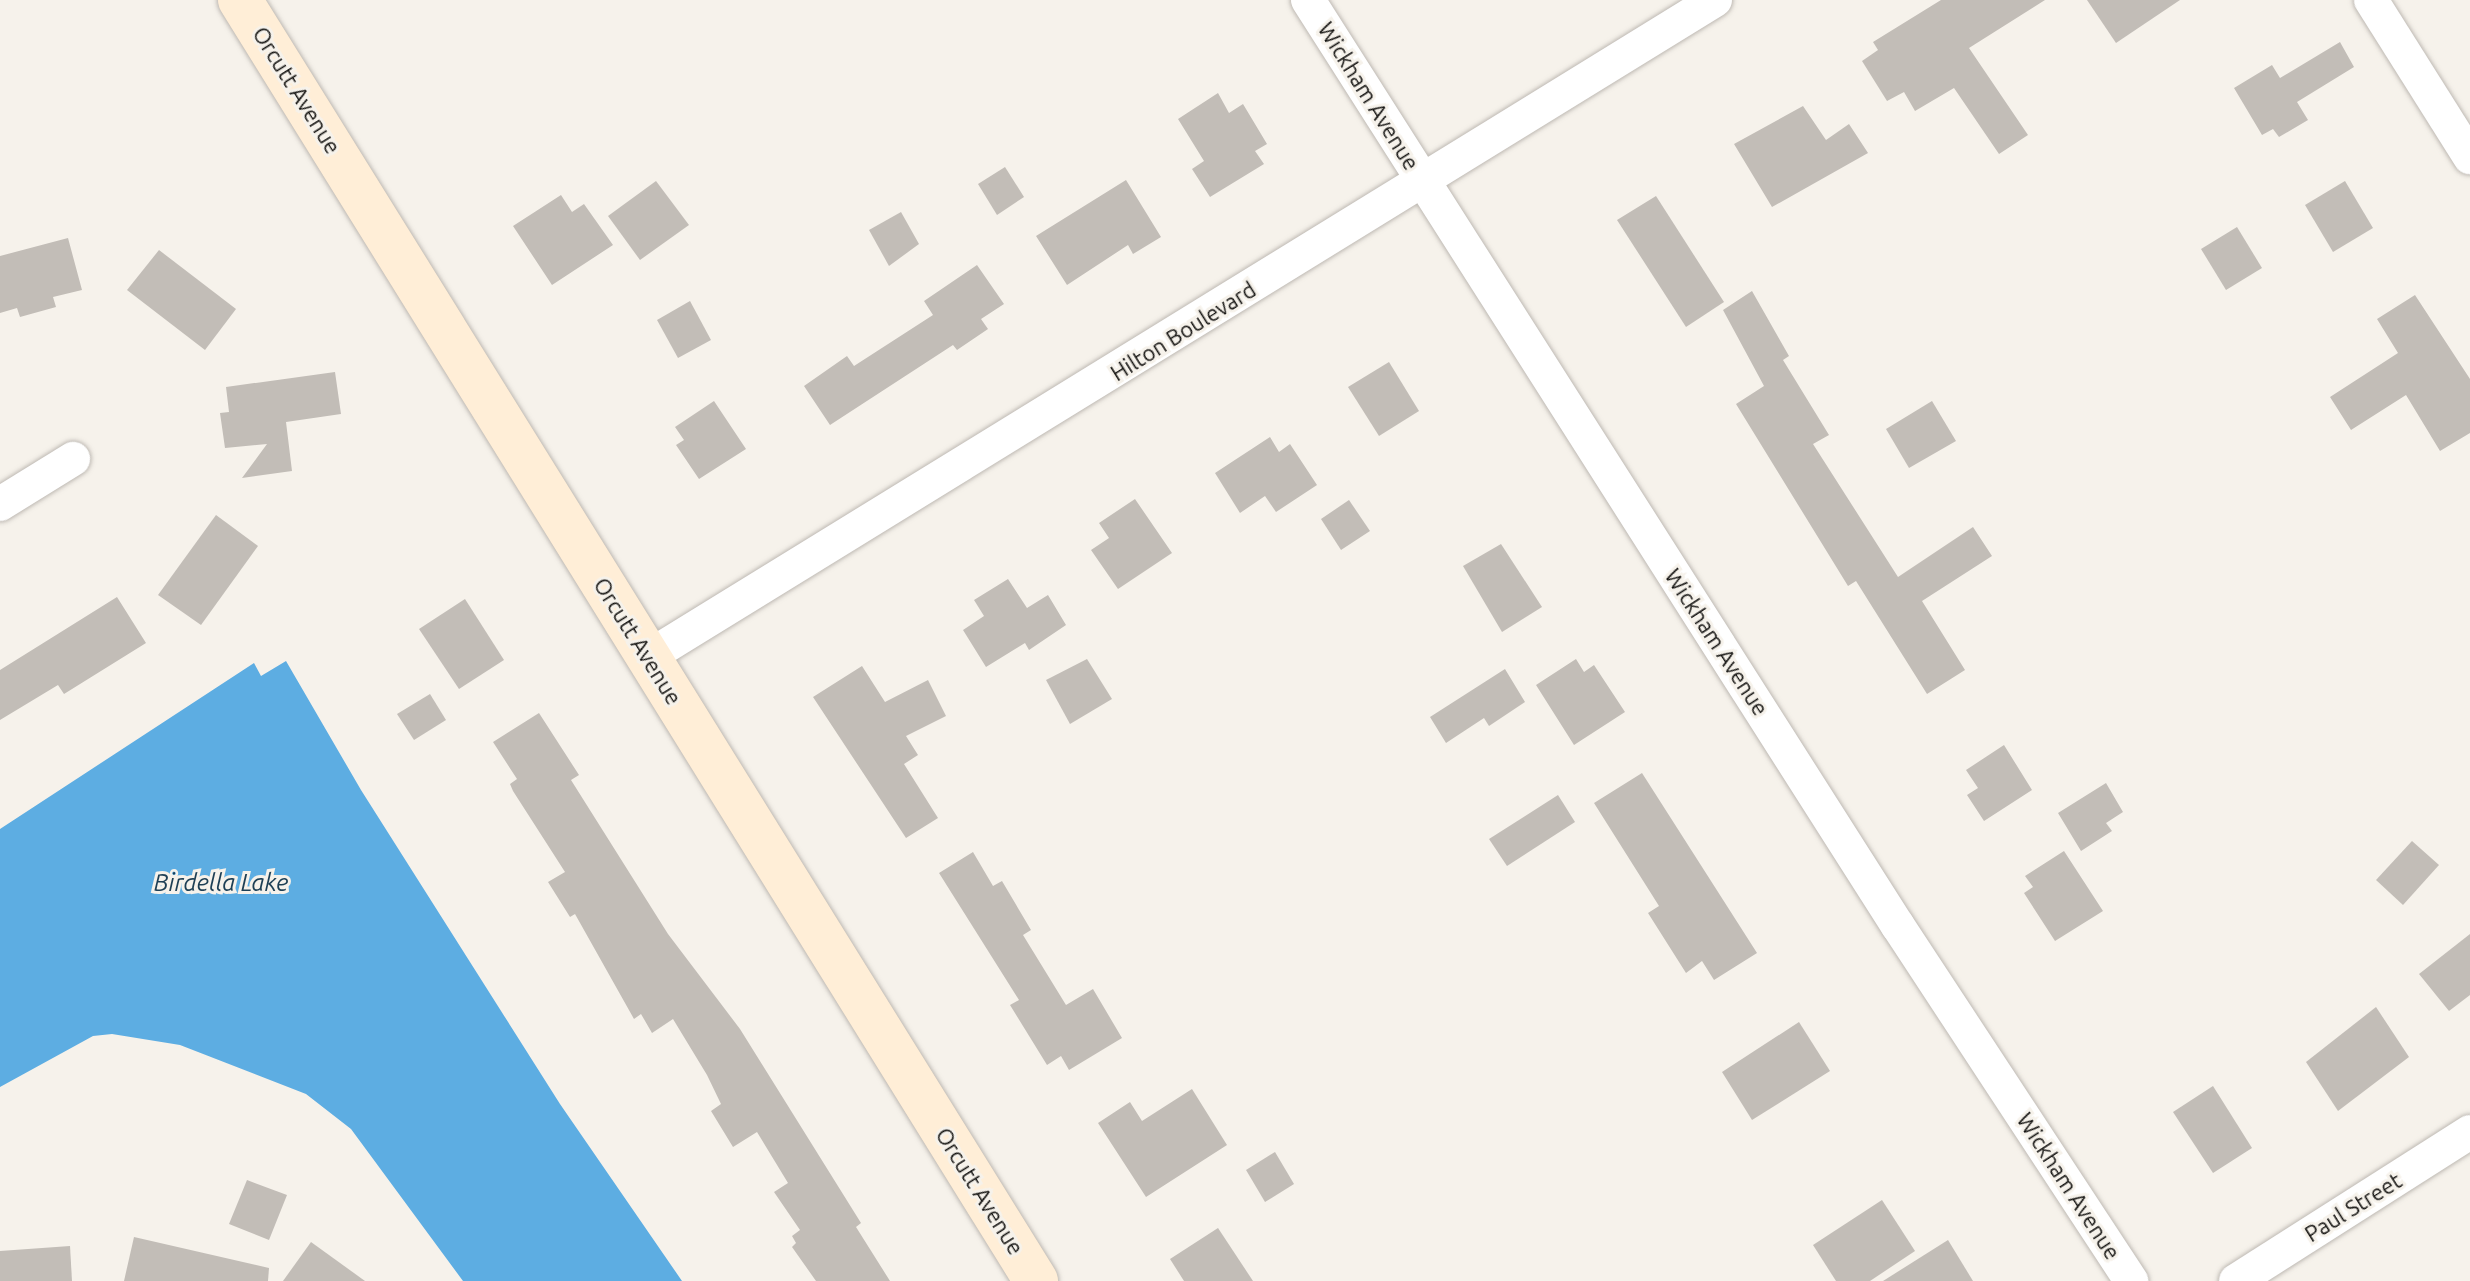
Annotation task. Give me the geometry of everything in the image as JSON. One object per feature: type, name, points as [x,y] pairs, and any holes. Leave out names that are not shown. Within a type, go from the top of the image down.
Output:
[{"type":"street","name":"Orcutt Avenue","points":[[240,0],[1036,1281]]},
{"type":"street","name":"Wickham Avenue","points":[[1308,0],[2131,1281]]},
{"type":"street","name":"Hilton Boulevard","points":[[648,657],[1424,183],[1715,0]]},
{"type":"street","points":[[2371,0],[2470,157]]},
{"type":"street","points":[[0,504],[73,459]]},
{"type":"street","name":"Paul Street","points":[[2236,1281],[2470,1132]]},
{"type":"water","name":"Birdella Lake","points":[[286,661],[361,790],[560,1104],[682,1281],[463,1281],[351,1129],[306,1094],[180,1045],[112,1034],[93,1036],[0,1087],[0,829],[254,663],[261,676]]},
{"type":"building","points":[[1941,0],[2045,0],[1969,48],[2028,135],[1999,154],[1954,88],[1915,111],[1904,92],[1887,101],[1862,61],[1878,50],[1873,42]]},
{"type":"building","points":[[2087,0],[2180,0],[2116,43]]},
{"type":"building","points":[[2340,42],[2354,67],[2297,102],[2308,120],[2279,137],[2273,129],[2262,135],[2234,88],[2272,65],[2280,78]]},
{"type":"building","points":[[1218,93],[1229,113],[1243,104],[1267,144],[1255,151],[1264,164],[1210,197],[1192,169],[1204,161],[1178,119]]},
{"type":"building","points":[[1803,106],[1826,140],[1849,124],[1868,153],[1772,207],[1734,144]]},
{"type":"building","points":[[1005,167],[1024,197],[997,215],[978,184]]},
{"type":"building","points":[[1126,180],[1161,237],[1133,254],[1128,245],[1067,285],[1036,236]]},
{"type":"building","points":[[656,181],[689,225],[640,260],[608,216]]},
{"type":"building","points":[[2345,181],[2373,228],[2333,252],[2305,205]]},
{"type":"building","points":[[561,195],[572,212],[584,204],[613,245],[552,285],[513,226]]},
{"type":"building","points":[[1656,196],[1724,302],[1686,327],[1617,220]]},
{"type":"building","points":[[901,212],[919,244],[889,266],[869,230]]},
{"type":"building","points":[[2237,227],[2262,268],[2226,290],[2201,249]]},
{"type":"building","points":[[68,238],[82,290],[53,297],[56,307],[20,317],[17,308],[0,313],[0,256]]},
{"type":"building","points":[[159,250],[236,309],[205,350],[127,290]]},
{"type":"building","points":[[977,265],[1004,304],[981,319],[988,329],[957,350],[953,345],[830,425],[804,386],[847,356],[854,366],[933,315],[924,301]]},
{"type":"building","points":[[1752,291],[1789,356],[1783,360],[1829,435],[1813,444],[1898,577],[1973,527],[1992,556],[1922,601],[1965,670],[1927,694],[1856,581],[1848,586],[1736,404],[1764,386],[1723,310]]},
{"type":"building","points":[[2415,295],[2470,379],[2470,433],[2440,451],[2406,395],[2351,430],[2330,397],[2398,353],[2377,319]]},
{"type":"building","points":[[690,301],[711,340],[678,358],[657,320]]},
{"type":"building","points":[[1389,362],[1419,411],[1379,436],[1348,387]]},
{"type":"building","points":[[335,372],[341,414],[286,422],[292,471],[242,478],[267,444],[225,448],[220,413],[229,412],[226,387]]},
{"type":"building","points":[[714,401],[746,449],[699,479],[676,445],[684,440],[675,427]]},
{"type":"building","points":[[1932,401],[1956,441],[1909,468],[1886,429]]},
{"type":"building","points":[[1270,437],[1279,452],[1290,444],[1317,485],[1276,512],[1265,496],[1240,513],[1215,473]]},
{"type":"building","points":[[1135,499],[1172,553],[1118,589],[1091,550],[1109,538],[1099,523]]},
{"type":"building","points":[[1349,500],[1370,531],[1341,550],[1321,519]]},
{"type":"building","points":[[216,515],[258,546],[201,625],[158,595]]},
{"type":"building","points":[[1501,544],[1542,607],[1502,632],[1463,566]]},
{"type":"building","points":[[1008,579],[1027,608],[1048,595],[1066,625],[1029,650],[1025,643],[986,667],[963,630],[984,616],[974,600]]},
{"type":"building","points":[[117,597],[146,643],[64,694],[58,685],[0,720],[0,670]]},
{"type":"building","points":[[465,599],[504,660],[459,689],[419,629]]},
{"type":"building","points":[[1087,659],[1112,699],[1070,724],[1046,680]]},
{"type":"building","points":[[1576,659],[1584,672],[1594,665],[1625,712],[1574,745],[1536,685]]},
{"type":"building","points":[[862,666],[885,702],[928,680],[946,716],[906,736],[918,755],[904,764],[938,818],[906,838],[813,697]]},
{"type":"building","points":[[1505,669],[1525,702],[1489,726],[1484,718],[1446,743],[1430,717]]},
{"type":"building","points":[[430,694],[446,720],[414,740],[397,714]]},
{"type":"building","points":[[539,713],[579,775],[571,780],[668,934],[740,1029],[861,1223],[856,1227],[890,1281],[816,1281],[792,1247],[796,1243],[792,1236],[800,1230],[774,1192],[788,1183],[757,1132],[733,1147],[711,1111],[721,1104],[673,1019],[652,1033],[641,1014],[634,1019],[575,914],[570,917],[548,882],[565,872],[513,791],[510,784],[517,779],[493,742]]},
{"type":"building","points":[[2004,745],[2032,790],[1984,821],[1967,795],[1978,788],[1966,770]]},
{"type":"building","points":[[1642,773],[1757,953],[1714,980],[1702,961],[1686,973],[1648,913],[1659,906],[1594,803]]},
{"type":"building","points":[[2106,783],[2123,812],[2106,823],[2112,831],[2081,851],[2058,813]]},
{"type":"building","points":[[1558,795],[1575,822],[1507,866],[1489,839]]},
{"type":"building","points":[[2412,841],[2439,865],[2403,905],[2376,880]]},
{"type":"building","points":[[2064,851],[2103,911],[2055,941],[2024,893],[2033,887],[2025,876]]},
{"type":"building","points":[[973,852],[993,886],[1002,881],[1031,930],[1023,935],[1066,1005],[1093,989],[1122,1038],[1069,1070],[1061,1056],[1047,1065],[1010,1005],[1019,1000],[939,873]]},
{"type":"building","points":[[2470,934],[2470,995],[2449,1011],[2419,974]]},
{"type":"building","points":[[2376,1007],[2409,1057],[2338,1111],[2306,1062]]},
{"type":"building","points":[[1799,1022],[1830,1071],[1752,1120],[1722,1072]]},
{"type":"building","points":[[2213,1086],[2252,1148],[2213,1173],[2173,1112]]},
{"type":"building","points":[[1192,1089],[1227,1145],[1146,1197],[1098,1123],[1130,1102],[1142,1121]]},
{"type":"building","points":[[1275,1152],[1294,1184],[1265,1202],[1246,1170]]},
{"type":"building","points":[[247,1180],[287,1195],[269,1240],[229,1224]]},
{"type":"building","points":[[1882,1200],[1915,1251],[1870,1281],[1836,1281],[1813,1245]]},
{"type":"building","points":[[1218,1228],[1253,1281],[1184,1281],[1170,1259]]},
{"type":"building","points":[[134,1237],[269,1268],[268,1281],[124,1281]]},
{"type":"building","points":[[1948,1240],[1973,1281],[1883,1281]]},
{"type":"building","points":[[311,1242],[365,1281],[283,1281]]},
{"type":"building","points":[[70,1246],[72,1281],[0,1281],[0,1251]]}]
